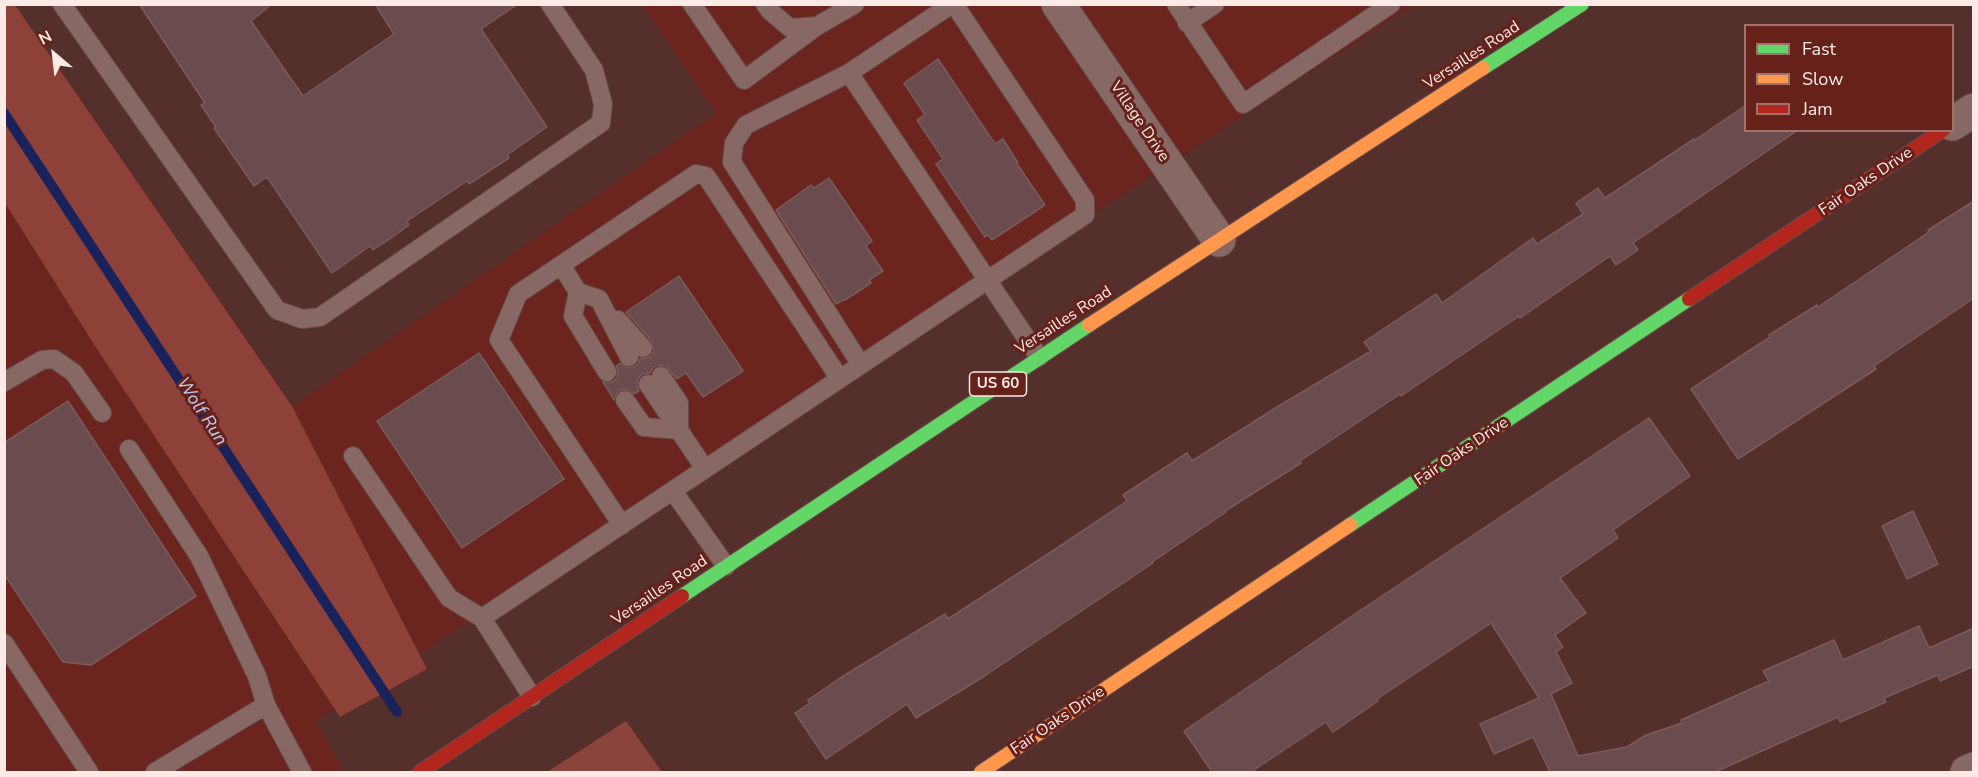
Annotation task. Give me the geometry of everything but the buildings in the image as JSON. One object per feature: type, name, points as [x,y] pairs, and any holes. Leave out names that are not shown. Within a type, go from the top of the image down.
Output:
[{"type":"main road","name":"Versailles Road","points":[[420,772],[1039,357],[1582,4]]},
{"type":"main road","name":"Fair Oaks Drive","points":[[981,772],[1940,132]]},
{"type":"street","name":"Village Drive","points":[[1058,4],[1220,240]]},
{"type":"street","points":[[1954,123],[1974,110]]},
{"type":"street","points":[[1967,772],[1974,770]]},
{"type":"lane","points":[[62,4],[277,310],[302,319],[320,317],[601,123],[603,104],[594,70],[550,4]]},
{"type":"lane","points":[[692,4],[744,80],[817,26],[855,4]]},
{"type":"lane","points":[[765,4],[790,28],[817,26]]},
{"type":"lane","points":[[482,618],[861,366],[1085,215],[1085,200],[953,4],[849,73],[746,125],[734,143],[732,162],[861,366]]},
{"type":"lane","points":[[1176,4],[1243,104],[1390,4]]},
{"type":"lane","points":[[1187,23],[1215,4]]},
{"type":"lane","points":[[849,73],[1039,357]]},
{"type":"lane","points":[[622,525],[499,340],[518,294],[696,174],[706,176],[840,379]]},
{"type":"lane","points":[[561,265],[578,292],[599,299],[636,352]]},
{"type":"lane","points":[[578,292],[573,316],[607,372]]},
{"type":"lane","points":[[4,382],[42,360],[54,358],[74,374],[102,412]]},
{"type":"lane","points":[[655,380],[679,403],[679,430],[705,469]]},
{"type":"lane","points":[[626,400],[644,427],[679,430]]},
{"type":"lane","points":[[129,448],[199,556],[257,676],[266,705],[302,772]]},
{"type":"lane","points":[[352,456],[449,598],[482,618],[532,697]]},
{"type":"lane","points":[[673,491],[726,566]]},
{"type":"lane","points":[[4,643],[89,772]]},
{"type":"lane","points":[[154,772],[266,705]]},
{"type":"shaded area","points":[[5,4],[15,5],[292,406],[427,669],[340,717],[95,346],[5,203]]},
{"type":"shaded area","points":[[5,5],[15,5],[293,406],[716,113],[642,5],[1413,5],[316,721],[344,772],[5,772]]},
{"type":"shaded area","points":[[626,721],[662,772],[547,772]]},
{"type":"waterway","name":"Wolf Run","points":[[4,113],[397,712]]},
{"type":"traffic: fast","points":[[1483,68],[1582,4]]},
{"type":"traffic: fast","points":[[1350,525],[1689,299]]},
{"type":"traffic: fast","points":[[682,596],[1089,325]]},
{"type":"traffic: slow","points":[[1089,325],[1483,68]]},
{"type":"traffic: slow","points":[[981,772],[1350,525]]},
{"type":"traffic: jam","points":[[1689,299],[1940,132]]},
{"type":"traffic: jam","points":[[420,772],[682,596]]}]
